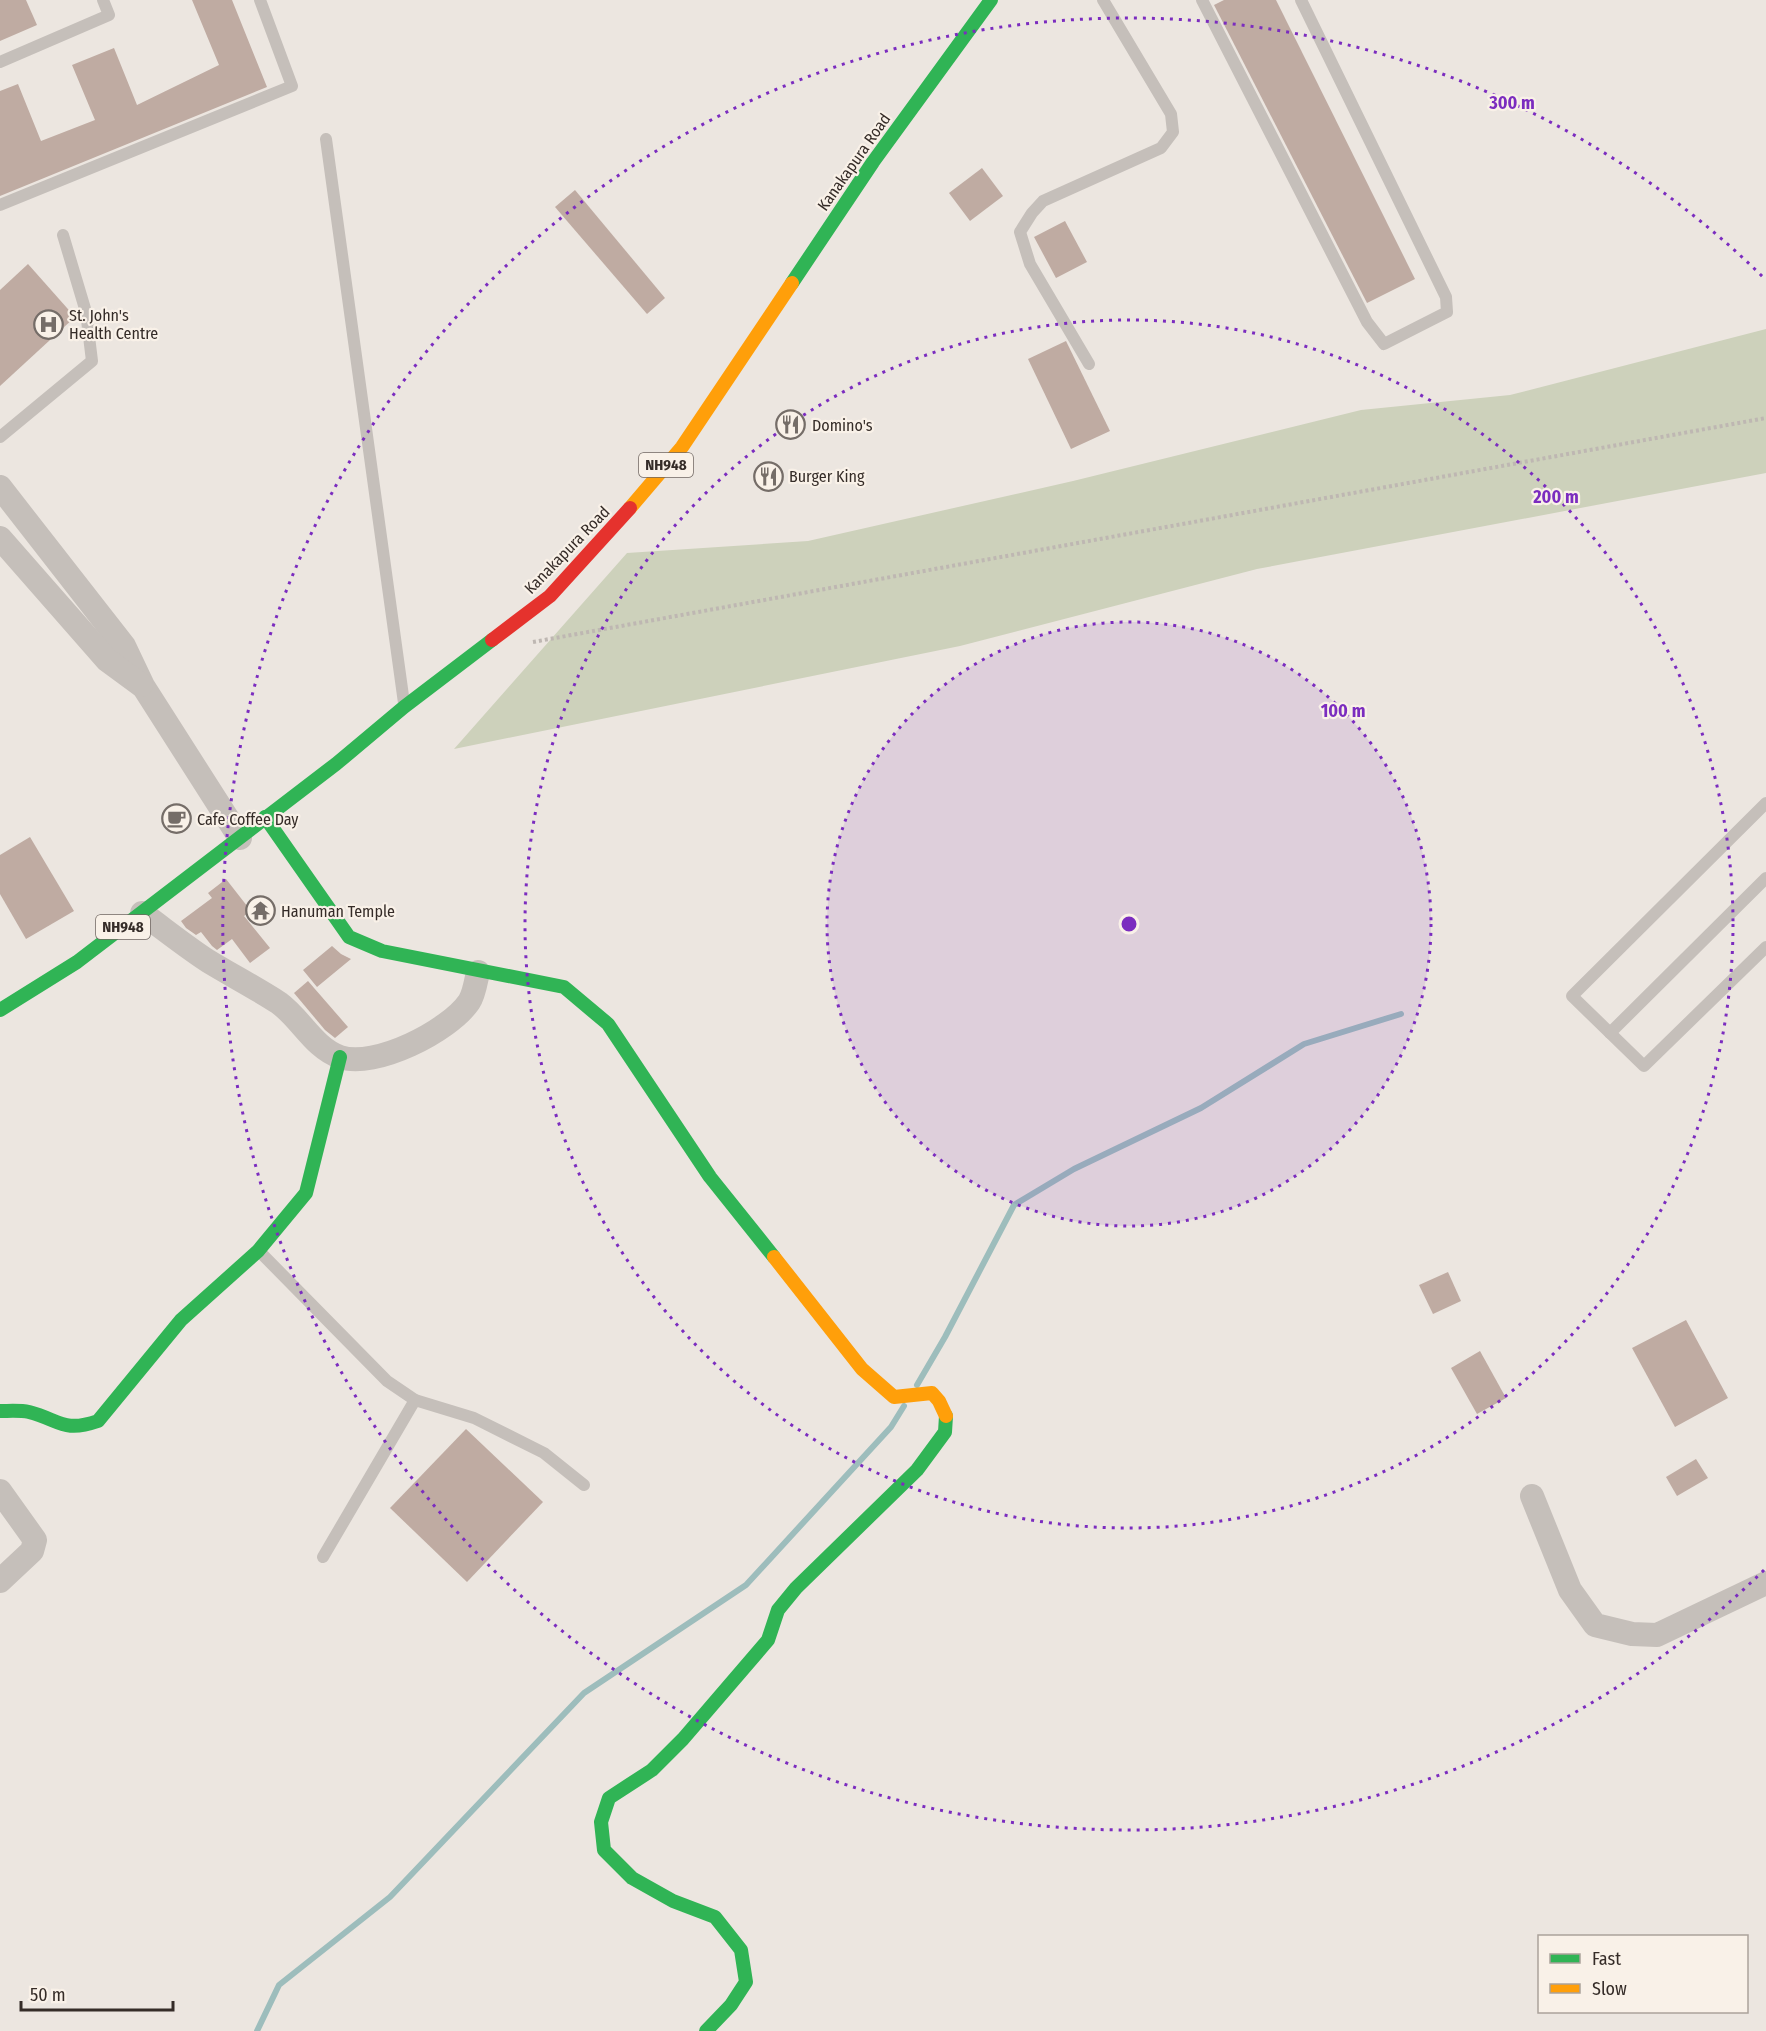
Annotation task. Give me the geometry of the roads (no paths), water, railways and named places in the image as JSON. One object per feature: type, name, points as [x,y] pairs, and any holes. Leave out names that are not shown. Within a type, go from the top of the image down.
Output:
[{"type":"main road","name":"Kanakapura Road","points":[[0,1010],[77,962],[336,764],[404,707],[550,596],[606,536],[682,447],[873,162],[991,0]]},
{"type":"main road","points":[[265,817],[349,937],[382,951],[478,972],[564,987],[608,1024],[710,1177],[861,1369],[894,1397],[932,1393],[939,1401],[946,1416],[945,1432],[917,1470],[796,1588],[778,1610],[768,1640],[683,1739],[652,1770],[609,1798],[601,1822],[604,1850],[632,1878],[673,1900],[715,1917],[741,1950],[746,1982],[731,2005],[706,2031]]},
{"type":"main road","points":[[0,1411],[28,1412],[60,1425],[83,1426],[98,1421],[181,1320],[258,1251],[306,1193],[340,1057]]},
{"type":"street","points":[[0,487],[124,646],[143,686],[240,838]]},
{"type":"street","points":[[0,538],[107,660],[143,686]]},
{"type":"street","points":[[142,913],[206,959],[279,1004],[316,1041],[340,1057],[365,1060],[395,1052],[440,1029],[470,1002],[478,972]]},
{"type":"street","points":[[0,1491],[35,1540],[32,1551],[0,1581]]},
{"type":"street","points":[[1532,1496],[1570,1590],[1595,1625],[1632,1634],[1657,1635],[1766,1583]]},
{"type":"lane","points":[[0,62],[109,15],[102,0]]},
{"type":"lane","points":[[0,205],[292,86],[260,0]]},
{"type":"lane","points":[[1089,364],[1030,264],[1020,232],[1043,201],[1161,148],[1173,132],[1171,114],[1102,0]]},
{"type":"lane","points":[[1202,0],[1367,322],[1384,344],[1447,312],[1446,297],[1301,0]]},
{"type":"lane","points":[[326,139],[404,707]]},
{"type":"lane","points":[[0,437],[92,361],[86,312],[63,235]]},
{"type":"lane","points":[[1766,803],[1572,996],[1644,1066],[1766,947]]},
{"type":"lane","points":[[1610,1033],[1766,878]]},
{"type":"lane","points":[[258,1251],[387,1381],[415,1400],[474,1418],[544,1453],[584,1485]]},
{"type":"lane","points":[[323,1557],[415,1400]]},
{"type":"waterway","points":[[917,1385],[945,1337],[1014,1205],[1074,1169],[1201,1108],[1304,1044],[1401,1014]]},
{"type":"waterway","points":[[257,2031],[279,1985],[390,1897],[584,1693],[746,1585],[891,1427],[904,1406]]},
{"type":"place","name":"St. John's Health Centre","points":[[48,324]]},
{"type":"place","name":"Domino's","points":[[791,425]]},
{"type":"place","name":"Burger King","points":[[768,476]]},
{"type":"place","name":"Cafe Coffee Day","points":[[176,819]]},
{"type":"place","name":"Hanuman Temple","points":[[260,911]]}]
